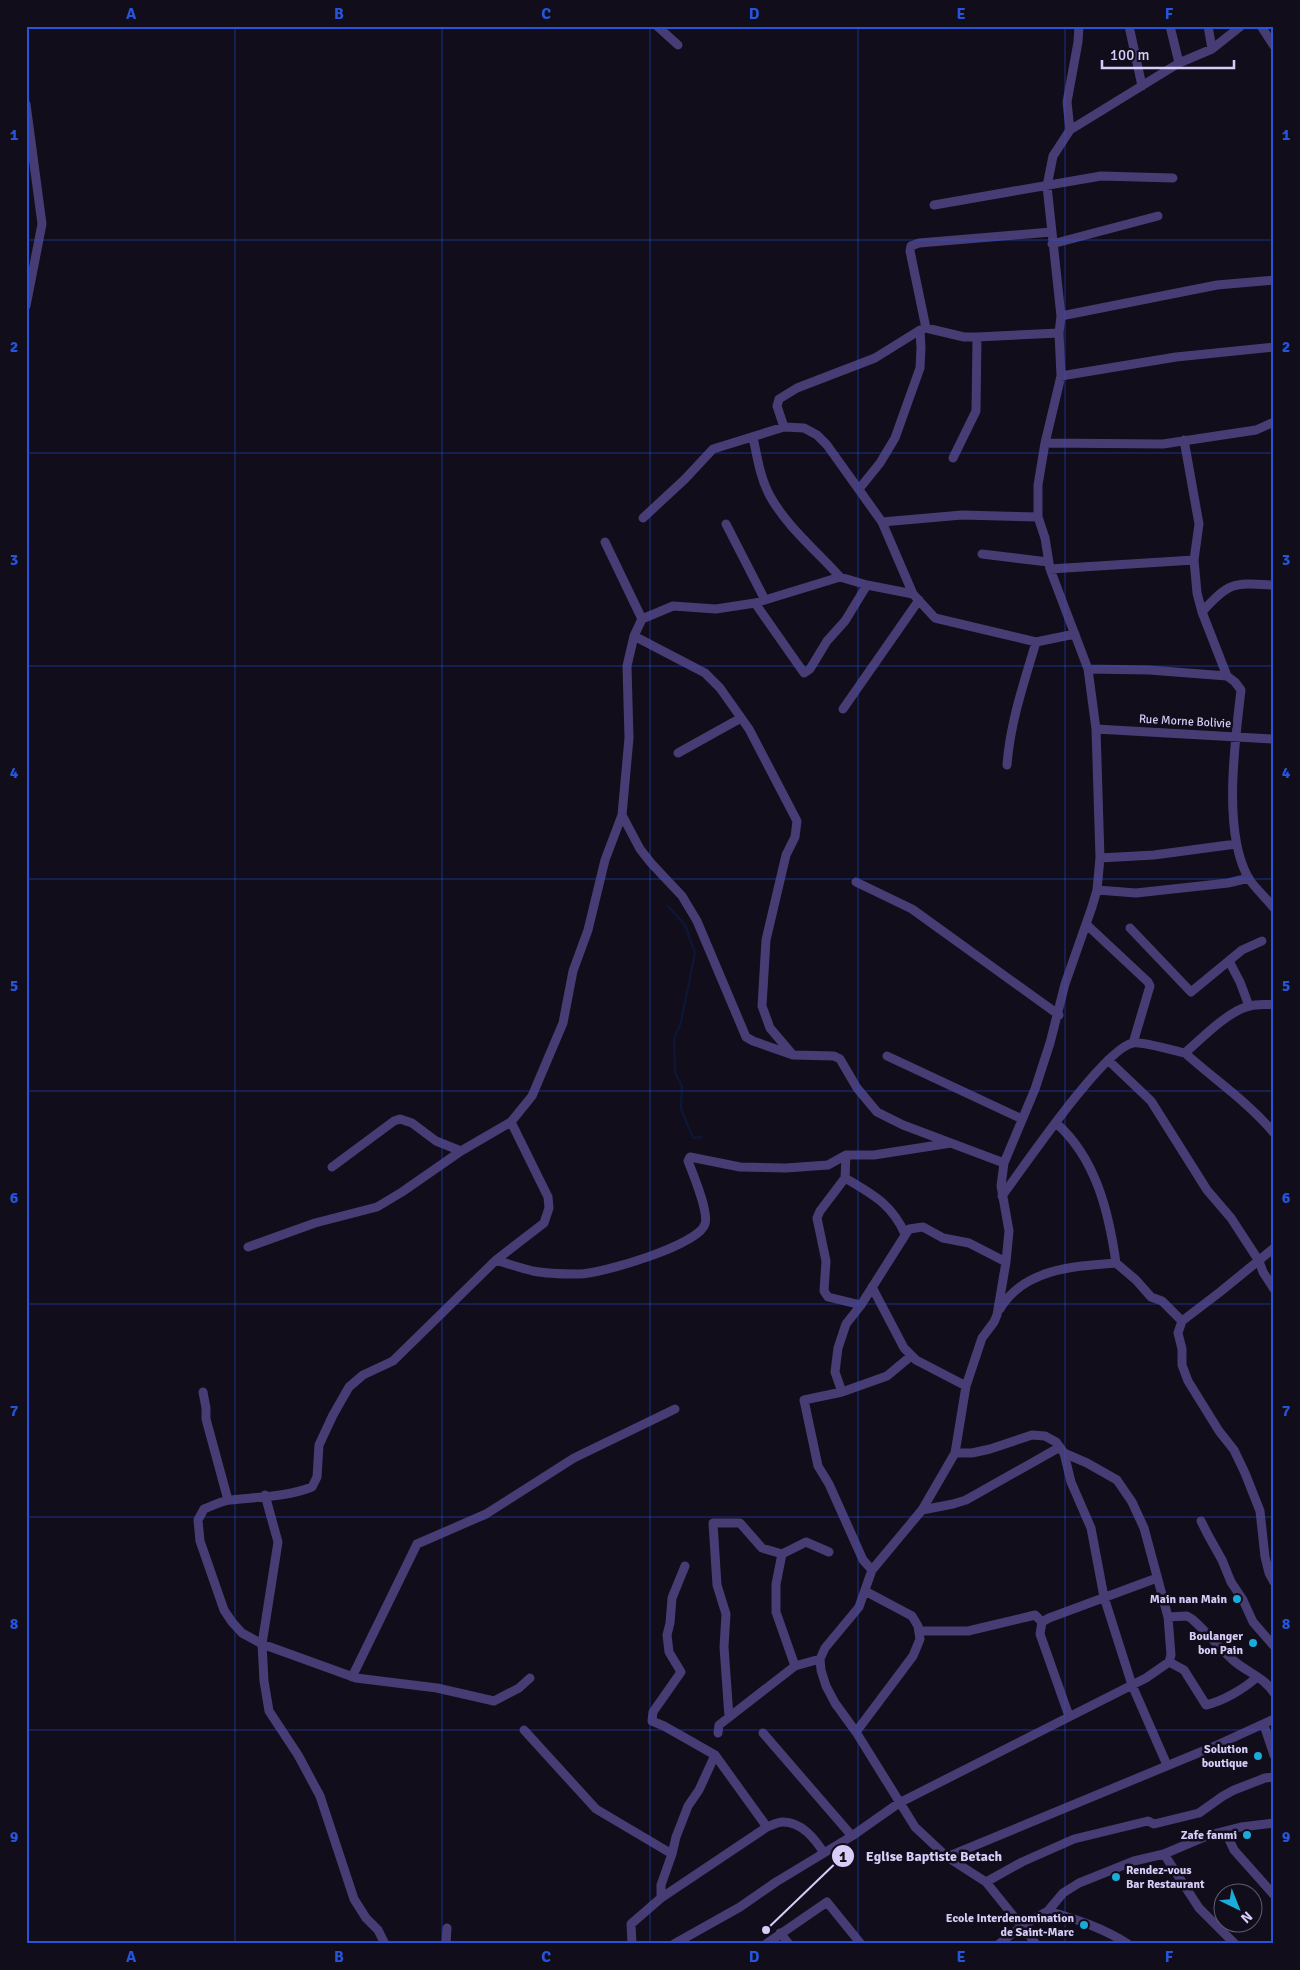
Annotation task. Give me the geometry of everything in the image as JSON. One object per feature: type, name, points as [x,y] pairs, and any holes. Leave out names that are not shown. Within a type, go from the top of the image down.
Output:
[{"type":"street","points":[[657,26],[678,45]]},
{"type":"street","points":[[1070,130],[1067,102],[1078,42],[1079,26]]},
{"type":"street","points":[[1128,26],[1142,86]]},
{"type":"street","points":[[1170,26],[1178,63]]},
{"type":"street","points":[[1208,26],[1212,48]]},
{"type":"street","points":[[997,1315],[1009,1231],[1001,1186],[1004,1162],[1035,1089],[1059,1015],[1065,984],[1087,925],[1097,890],[1100,858],[1096,729],[1088,669],[1050,565],[1045,538],[1038,518],[1038,485],[1045,442],[1062,376],[1059,333],[1060,316],[1047,186],[1053,156],[1070,130],[1178,63],[1212,48],[1241,26]]},
{"type":"street","points":[[1261,26],[1274,46]]},
{"type":"street","points":[[26,104],[42,224],[26,306]]},
{"type":"street","points":[[934,205],[994,193],[1101,176],[1174,178]]},
{"type":"street","points":[[1052,244],[1158,216]]},
{"type":"street","points":[[859,489],[880,464],[895,438],[920,368],[923,329],[910,251],[911,246],[919,243],[1051,232]]},
{"type":"street","points":[[1060,316],[1217,285],[1274,280]]},
{"type":"street","points":[[784,427],[777,406],[779,399],[797,388],[875,358],[923,329],[977,337],[1059,333]]},
{"type":"street","points":[[954,458],[976,410],[977,337]]},
{"type":"street","points":[[1062,376],[1176,357],[1274,347]]},
{"type":"street","points":[[1045,442],[1163,444],[1256,430],[1274,422]]},
{"type":"street","points":[[643,518],[685,479],[713,449],[784,427],[804,428],[817,435],[882,522],[916,597],[935,618],[1036,642],[1075,634]]},
{"type":"street","points":[[753,437],[759,467],[770,495],[788,521],[840,577],[916,597]]},
{"type":"street","points":[[1184,440],[1199,524],[1194,560],[1196,593],[1227,676],[1241,690],[1233,785],[1236,844],[1249,878],[1274,908]]},
{"type":"street","points":[[882,522],[962,515],[1038,518]]},
{"type":"street","points":[[726,524],[765,600]]},
{"type":"street","points":[[605,542],[642,619]]},
{"type":"street","points":[[982,554],[1050,565],[1194,560]]},
{"type":"street","points":[[248,1247],[315,1223],[377,1207],[461,1151],[510,1122],[532,1096],[563,1023],[573,971],[588,930],[605,860],[622,815],[629,738],[627,666],[634,636],[642,619],[673,606],[716,609],[754,603],[840,577]]},
{"type":"street","points":[[1202,612],[1216,596],[1240,583],[1274,585]]},
{"type":"street","points":[[754,603],[804,673],[814,664],[827,641],[845,621],[867,585]]},
{"type":"street","points":[[843,708],[916,597]]},
{"type":"street","points":[[634,636],[705,674],[720,688],[749,729],[797,820],[795,837],[786,855],[766,940],[762,1006],[770,1028],[793,1055]]},
{"type":"street","points":[[1007,766],[1009,737],[1036,642]]},
{"type":"street","points":[[1088,669],[1149,670],[1227,676]]},
{"type":"street","points":[[678,753],[741,718]]},
{"type":"street","name":"Rue Morne Bolivie","points":[[1096,729],[1274,739]]},
{"type":"street","points":[[622,815],[640,848],[651,863],[682,896],[697,921],[746,1037],[753,1042],[793,1055],[834,1056],[840,1059],[857,1088],[877,1112],[887,1119],[1004,1162]]},
{"type":"street","points":[[1100,858],[1154,854],[1236,844]]},
{"type":"street","points":[[1097,890],[1136,893],[1249,878]]},
{"type":"street","points":[[856,882],[912,909],[1059,1015]]},
{"type":"street","points":[[1087,925],[1150,986],[1133,1043]]},
{"type":"street","points":[[1130,928],[1191,992],[1242,950],[1262,940]]},
{"type":"street","points":[[1229,961],[1240,982],[1249,1006]]},
{"type":"street","points":[[1185,1053],[1212,1029],[1236,1012],[1249,1006],[1274,1004]]},
{"type":"street","points":[[1002,1196],[1085,1085],[1118,1051],[1133,1043],[1185,1053],[1229,1089],[1262,1119],[1274,1133]]},
{"type":"street","points":[[887,1056],[1022,1119]]},
{"type":"street","points":[[1108,1060],[1151,1101],[1207,1190],[1230,1218],[1259,1261],[1263,1272],[1274,1289]]},
{"type":"street","points":[[332,1167],[394,1121],[400,1119],[412,1123],[436,1141],[461,1151]]},
{"type":"street","points":[[510,1122],[548,1197],[548,1208],[544,1223],[496,1260],[394,1361],[363,1375],[349,1387],[319,1445],[317,1477],[312,1487],[301,1491],[228,1500],[204,1509],[198,1520],[200,1541],[224,1610],[242,1633],[262,1644],[352,1676],[437,1688],[494,1702],[519,1688],[530,1678]]},
{"type":"street","points":[[1056,1123],[1068,1133],[1078,1147],[1099,1186],[1112,1230],[1116,1263],[1136,1280],[1151,1297],[1162,1301],[1182,1321]]},
{"type":"street","points":[[496,1260],[535,1271],[582,1274],[604,1270],[682,1244],[704,1228],[706,1219],[698,1188],[688,1161],[690,1157],[740,1167],[786,1168],[828,1165],[846,1155],[874,1155],[951,1143]]},
{"type":"street","points":[[846,1155],[845,1178],[820,1211],[817,1218],[827,1267],[824,1291],[828,1297],[861,1304]]},
{"type":"street","points":[[845,1178],[876,1196],[898,1218],[905,1234]]},
{"type":"street","points":[[842,1392],[835,1372],[838,1348],[846,1324],[909,1229],[923,1227],[943,1238],[969,1242],[1006,1262]]},
{"type":"street","points":[[1274,1248],[1182,1321],[1178,1333],[1182,1349],[1182,1365],[1188,1381],[1234,1450],[1260,1511],[1265,1557],[1269,1573],[1274,1582]]},
{"type":"street","points":[[1036,1944],[986,1882],[948,1857],[916,1826],[899,1803],[856,1732],[835,1703],[826,1686],[820,1659],[825,1648],[859,1607],[872,1570],[922,1510],[955,1453],[966,1386],[982,1338],[994,1322],[1004,1302],[1017,1287],[1039,1276],[1075,1267],[1116,1263]]},
{"type":"street","points":[[872,1287],[904,1348],[911,1356],[966,1386]]},
{"type":"street","points":[[872,1570],[863,1560],[829,1484],[818,1466],[804,1400],[842,1392],[887,1376],[911,1356]]},
{"type":"street","points":[[202,1392],[206,1408],[206,1419],[228,1500]]},
{"type":"street","points":[[352,1676],[417,1544],[486,1514],[574,1458],[675,1409]]},
{"type":"street","points":[[955,1453],[972,1453],[990,1449],[1032,1435],[1045,1436],[1056,1442],[1062,1450],[1071,1482],[1090,1528],[1104,1597],[1132,1685],[1167,1765]]},
{"type":"street","points":[[922,1510],[966,1500],[1062,1450]]},
{"type":"street","points":[[674,1944],[740,1907],[776,1882],[852,1836],[899,1803],[1132,1685],[1163,1668],[1169,1662],[1171,1655],[1168,1617],[1144,1528],[1132,1502],[1117,1480],[1062,1450]]},
{"type":"street","points":[[265,1495],[278,1542],[262,1644],[264,1681],[269,1711],[298,1755],[320,1796],[354,1899],[366,1918],[378,1930],[384,1944]]},
{"type":"street","points":[[1201,1520],[1253,1622],[1274,1646]]},
{"type":"street","points":[[729,1717],[724,1647],[726,1614],[717,1585],[713,1523],[740,1523],[762,1548],[782,1554],[806,1542],[829,1552]]},
{"type":"street","points":[[782,1554],[776,1584],[776,1612],[795,1666]]},
{"type":"street","points":[[685,1566],[672,1598],[667,1635],[669,1652],[681,1672],[653,1712],[652,1721],[715,1755],[768,1827]]},
{"type":"street","points":[[1042,1622],[1157,1578]]},
{"type":"street","points":[[856,1732],[913,1656],[920,1639],[918,1626],[912,1616],[866,1591]]},
{"type":"street","points":[[919,1632],[968,1632],[1035,1615],[1042,1622]]},
{"type":"street","points":[[1168,1617],[1187,1616],[1192,1619],[1235,1662],[1257,1677],[1274,1692]]},
{"type":"street","points":[[1042,1622],[1040,1634],[1069,1716]]},
{"type":"street","points":[[718,1733],[718,1725],[795,1666],[820,1659]]},
{"type":"street","points":[[1169,1662],[1184,1670],[1206,1706],[1224,1698],[1257,1677]]},
{"type":"street","points":[[948,1857],[1264,1725],[1274,1719]]},
{"type":"street","points":[[1264,1725],[1274,1755]]},
{"type":"street","points":[[524,1730],[596,1809],[672,1854]]},
{"type":"street","points":[[763,1733],[852,1836]]},
{"type":"street","points":[[661,1898],[660,1885],[672,1854],[676,1837],[688,1806],[699,1790],[715,1755]]},
{"type":"street","points":[[986,1882],[1022,1862],[1074,1839],[1148,1821],[1154,1824],[1199,1813],[1234,1790],[1265,1778],[1274,1777]]},
{"type":"street","points":[[632,1944],[632,1924],[661,1898],[768,1827],[782,1822],[801,1828],[813,1836],[824,1853]]},
{"type":"street","points":[[999,1944],[1022,1926],[1048,1911],[1063,1893],[1079,1882],[1134,1861],[1164,1854],[1193,1841],[1225,1831],[1274,1822]]},
{"type":"street","points":[[1225,1831],[1234,1850],[1274,1895]]},
{"type":"street","points":[[1164,1854],[1199,1908],[1235,1944]]},
{"type":"street","points":[[766,1944],[827,1902],[861,1944]]},
{"type":"street","points":[[1048,1911],[1082,1921],[1128,1944]]},
{"type":"street","points":[[446,1944],[447,1928]]},
{"type":"street","points":[[780,1933],[789,1944]]},
{"type":"waterway","points":[[668,906],[685,925],[695,953],[681,1022],[674,1039],[675,1072],[682,1087],[681,1109],[693,1138],[702,1137]]},
{"type":"place","name":"Main nan Main","points":[[1237,1599]]},
{"type":"place","name":"Boulanger bon Pain","points":[[1253,1643]]},
{"type":"place","name":"Solution boutique","points":[[1258,1756]]},
{"type":"place","name":"Zafe fanmi","points":[[1247,1835]]},
{"type":"place","name":"Rendez-vous Bar Restaurant","points":[[1116,1877]]},
{"type":"place","name":"Ecole Interdenomination de Saint-Marc","points":[[1084,1925]]},
{"type":"place","name":"Eglise Baptiste Betach","points":[[766,1930]]}]
